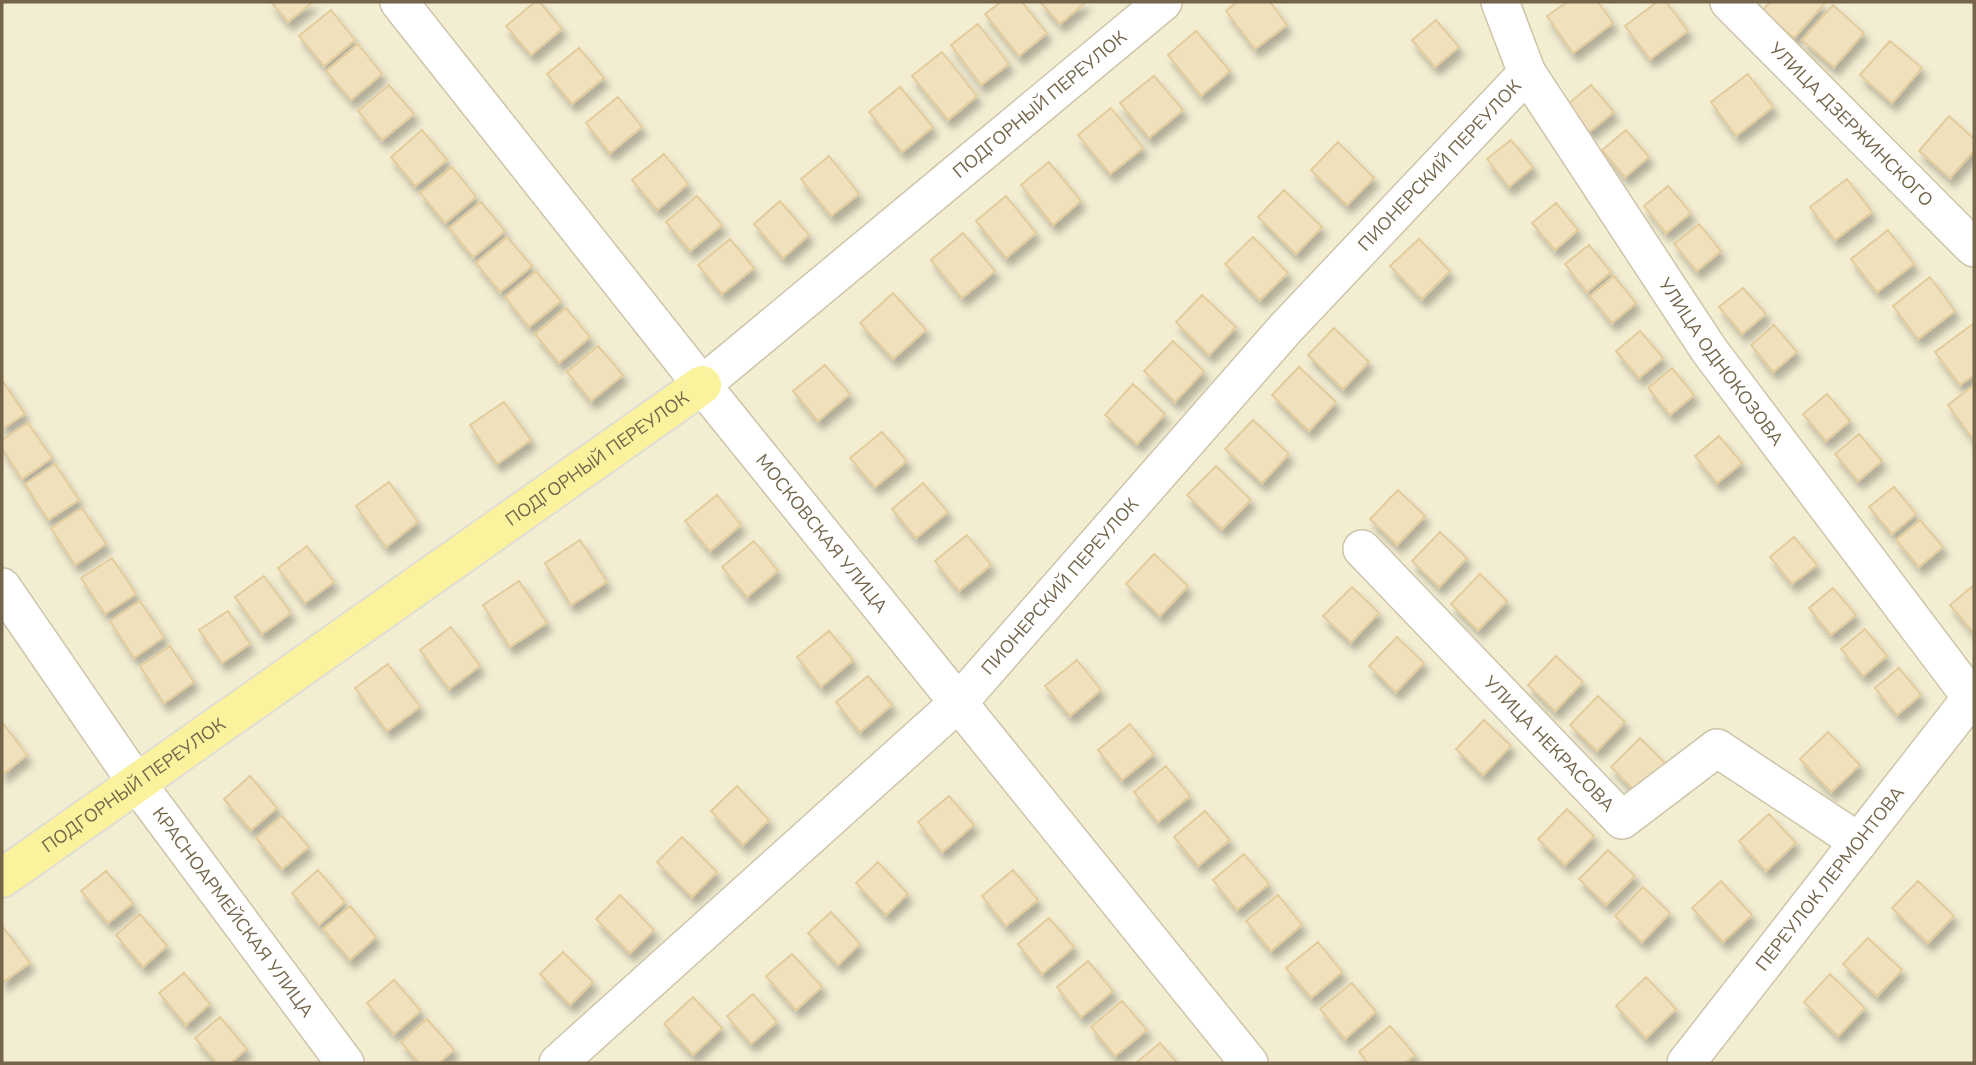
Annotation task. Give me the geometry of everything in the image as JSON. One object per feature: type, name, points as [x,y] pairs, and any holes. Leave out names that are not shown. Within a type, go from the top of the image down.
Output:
[{"type":"main road","name":"ПОДГОРНЫЙ ПЕРЕУЛОК","points":[[2,878],[702,385]]},
{"type":"street","name":"МОСКОВСКАЯ УЛИЦА","points":[[400,2],[702,385],[1249,1063]]},
{"type":"street","name":"ПОДГОРНЫЙ ПЕРЕУЛОК","points":[[702,385],[1163,2]]},
{"type":"street","name":"УЛИЦА ОДНОКОЗОВА","points":[[1500,2],[1527,73],[1709,351],[1973,697]]},
{"type":"street","name":"УЛИЦА ДЗЕРЖИНСКОГО","points":[[1729,2],[1974,248]]},
{"type":"street","name":"ПИОНЕРСКИЙ ПЕРЕУЛОК","points":[[558,1063],[958,703],[1285,329],[1527,73]]},
{"type":"street","name":"УЛИЦА НЕКРАСОВА","points":[[1362,549],[1622,820],[1717,748],[1790,799],[1859,842]]},
{"type":"street","name":"КРАСНОАРМЕЙСКАЯ УЛИЦА","points":[[2,587],[136,782],[345,1063]]},
{"type":"street","name":"ПЕРЕУЛОК ЛЕРМОНТОВА","points":[[1686,1063],[1973,697]]},
{"type":"shaded area","points":[[2,2],[1974,2],[1974,1063],[2,1063]]},
{"type":"building","points":[[271,2],[313,2],[288,22]]},
{"type":"building","points":[[535,2],[540,2],[562,29],[531,55],[506,26]]},
{"type":"building","points":[[1001,2],[1022,2],[1047,33],[1019,56],[985,14]]},
{"type":"building","points":[[1040,2],[1086,2],[1060,24]]},
{"type":"building","points":[[1237,2],[1270,2],[1287,25],[1255,49],[1226,11]]},
{"type":"building","points":[[1567,2],[1598,2],[1613,23],[1573,53],[1547,16]]},
{"type":"building","points":[[1657,2],[1666,2],[1688,31],[1650,59],[1625,26]]},
{"type":"building","points":[[1770,2],[1824,4],[1794,38],[1762,11]]},
{"type":"building","points":[[1833,5],[1864,33],[1834,67],[1802,40]]},
{"type":"building","points":[[331,10],[355,40],[324,66],[299,36]]},
{"type":"building","points":[[1436,20],[1459,47],[1435,67],[1412,40]]},
{"type":"building","points":[[978,24],[1009,64],[981,85],[951,45]]},
{"type":"building","points":[[1196,31],[1230,71],[1201,96],[1168,55]]},
{"type":"building","points":[[1890,41],[1922,68],[1892,103],[1860,75]]},
{"type":"building","points":[[358,44],[382,74],[351,100],[326,71]]},
{"type":"building","points":[[579,48],[604,78],[572,104],[547,74]]},
{"type":"building","points":[[942,52],[977,96],[948,120],[912,76]]},
{"type":"building","points":[[1748,74],[1773,107],[1736,136],[1711,102]]},
{"type":"building","points":[[1154,76],[1183,110],[1149,138],[1120,103]]},
{"type":"building","points":[[389,85],[414,114],[382,140],[358,111]]},
{"type":"building","points":[[1591,85],[1614,112],[1589,132],[1567,105]]},
{"type":"building","points":[[900,87],[933,127],[902,152],[869,112]]},
{"type":"building","points":[[618,97],[642,127],[610,153],[586,123]]},
{"type":"building","points":[[1111,108],[1143,148],[1110,174],[1078,135]]},
{"type":"building","points":[[1949,116],[1974,139],[1974,151],[1950,178],[1919,151]]},
{"type":"building","points":[[422,130],[447,160],[415,186],[391,157]]},
{"type":"building","points":[[1626,130],[1649,157],[1625,177],[1602,150]]},
{"type":"building","points":[[1511,140],[1533,167],[1509,187],[1487,159]]},
{"type":"building","points":[[1338,142],[1374,178],[1347,205],[1311,170]]},
{"type":"building","points":[[664,154],[688,184],[657,210],[632,180]]},
{"type":"building","points":[[829,156],[859,194],[831,216],[801,179]]},
{"type":"building","points":[[1049,162],[1081,201],[1053,225],[1021,185]]},
{"type":"building","points":[[452,167],[476,197],[445,223],[420,193]]},
{"type":"building","points":[[1847,179],[1872,212],[1835,240],[1810,207]]},
{"type":"building","points":[[1668,186],[1691,213],[1666,233],[1644,206]]},
{"type":"building","points":[[1284,190],[1322,227],[1296,254],[1258,217]]},
{"type":"building","points":[[697,196],[722,225],[690,251],[666,222]]},
{"type":"building","points":[[1006,196],[1036,233],[1006,258],[976,221]]},
{"type":"building","points":[[780,201],[809,235],[783,258],[754,224]]},
{"type":"building","points":[[481,202],[505,231],[473,257],[449,228]]},
{"type":"building","points":[[1556,203],[1578,230],[1555,250],[1532,223]]},
{"type":"building","points":[[1699,224],[1721,251],[1697,271],[1674,244]]},
{"type":"building","points":[[1888,230],[1914,264],[1877,292],[1851,259]]},
{"type":"building","points":[[963,233],[995,271],[962,298],[931,260]]},
{"type":"building","points":[[507,237],[532,266],[500,292],[476,263]]},
{"type":"building","points":[[1253,237],[1288,273],[1260,300],[1225,264]]},
{"type":"building","points":[[730,239],[754,268],[722,294],[698,265]]},
{"type":"building","points":[[1419,239],[1450,271],[1422,299],[1390,266]]},
{"type":"building","points":[[1589,245],[1611,272],[1587,292],[1565,264]]},
{"type":"building","points":[[536,271],[561,301],[529,327],[505,297]]},
{"type":"building","points":[[1614,276],[1636,303],[1612,323],[1590,296]]},
{"type":"building","points":[[1930,277],[1955,311],[1918,339],[1893,306]]},
{"type":"building","points":[[1743,288],[1766,314],[1742,334],[1719,307]]},
{"type":"building","points":[[893,293],[926,330],[893,359],[860,323]]},
{"type":"building","points":[[1202,295],[1236,327],[1209,355],[1176,322]]},
{"type":"building","points":[[566,308],[590,337],[559,363],[535,334]]},
{"type":"building","points":[[1973,324],[1974,375],[1960,385],[1935,352]]},
{"type":"building","points":[[1774,325],[1797,352],[1773,372],[1751,345]]},
{"type":"building","points":[[1334,328],[1369,362],[1343,389],[1308,355]]},
{"type":"building","points":[[1640,331],[1663,358],[1639,378],[1616,351]]},
{"type":"building","points":[[1173,341],[1204,371],[1175,402],[1144,371]]},
{"type":"building","points":[[598,346],[623,375],[591,401],[567,372]]},
{"type":"building","points":[[825,365],[850,394],[818,421],[793,391]]},
{"type":"building","points":[[1299,367],[1336,402],[1309,431],[1272,395]]},
{"type":"building","points":[[1672,368],[1694,395],[1670,415],[1648,388]]},
{"type":"building","points":[[2,380],[25,414],[2,429]]},
{"type":"building","points":[[1133,384],[1165,414],[1137,444],[1105,415]]},
{"type":"building","points":[[1974,385],[1974,438],[1973,439],[1948,405]]},
{"type":"building","points":[[1827,394],[1850,421],[1826,441],[1803,414]]},
{"type":"building","points":[[504,402],[531,440],[497,464],[470,425]]},
{"type":"building","points":[[1253,420],[1289,454],[1262,483],[1225,449]]},
{"type":"building","points":[[28,423],[52,458],[22,479],[2,448],[2,440]]},
{"type":"building","points":[[882,432],[907,461],[875,487],[850,458]]},
{"type":"building","points":[[1859,434],[1882,461],[1858,481],[1835,454]]},
{"type":"building","points":[[1719,436],[1742,463],[1717,483],[1695,456]]},
{"type":"building","points":[[55,464],[79,500],[48,520],[25,484]]},
{"type":"building","points":[[1216,466],[1251,500],[1222,529],[1187,495]]},
{"type":"building","points":[[389,482],[418,522],[386,547],[356,506]]},
{"type":"building","points":[[923,483],[948,512],[916,538],[892,509]]},
{"type":"building","points":[[1894,487],[1916,514],[1892,534],[1869,507]]},
{"type":"building","points":[[1398,490],[1425,516],[1397,545],[1370,519]]},
{"type":"building","points":[[717,495],[741,525],[710,551],[685,521]]},
{"type":"building","points":[[82,508],[106,544],[75,565],[51,528]]},
{"type":"building","points":[[1920,520],[1943,547],[1919,567],[1896,540]]},
{"type":"building","points":[[1440,532],[1467,558],[1439,587],[1412,561]]},
{"type":"building","points":[[967,535],[991,565],[959,591],[935,561]]},
{"type":"building","points":[[1794,537],[1817,565],[1792,584],[1770,557]]},
{"type":"building","points":[[580,540],[607,582],[571,605],[545,563]]},
{"type":"building","points":[[754,541],[778,571],[747,597],[722,567]]},
{"type":"building","points":[[307,546],[334,582],[305,603],[278,568]]},
{"type":"building","points":[[1154,554],[1188,586],[1160,616],[1126,584]]},
{"type":"building","points":[[112,558],[136,594],[105,614],[81,578]]},
{"type":"building","points":[[1480,574],[1507,601],[1478,630],[1451,604]]},
{"type":"building","points":[[264,576],[291,613],[262,634],[235,597]]},
{"type":"building","points":[[519,581],[547,623],[510,647],[483,605]]},
{"type":"building","points":[[1974,585],[1974,631],[1973,632],[1950,605]]},
{"type":"building","points":[[1352,587],[1379,613],[1351,642],[1323,616]]},
{"type":"building","points":[[1833,588],[1856,615],[1831,635],[1809,608]]},
{"type":"building","points":[[140,601],[164,637],[134,658],[110,621]]},
{"type":"building","points":[[228,611],[250,644],[222,663],[199,630]]},
{"type":"building","points":[[451,627],[480,666],[449,689],[420,650]]},
{"type":"building","points":[[1865,629],[1887,656],[1863,676],[1841,649]]},
{"type":"building","points":[[829,631],[853,660],[821,687],[797,657]]},
{"type":"building","points":[[1397,637],[1424,663],[1396,692],[1369,666]]},
{"type":"building","points":[[170,646],[194,682],[164,703],[140,666]]},
{"type":"building","points":[[1556,656],[1583,682],[1555,711],[1528,685]]},
{"type":"building","points":[[1077,660],[1101,690],[1070,716],[1045,686]]},
{"type":"building","points":[[388,664],[420,707],[387,731],[355,688]]},
{"type":"building","points":[[1899,668],[1921,695],[1897,715],[1875,688]]},
{"type":"building","points":[[868,676],[892,705],[860,732],[836,702]]},
{"type":"building","points":[[1598,696],[1625,722],[1597,751],[1570,725]]},
{"type":"building","points":[[1484,720],[1511,746],[1483,775],[1456,749]]},
{"type":"building","points":[[2,722],[27,755],[2,775]]},
{"type":"building","points":[[1130,724],[1154,754],[1122,780],[1098,750]]},
{"type":"building","points":[[1828,732],[1860,765],[1831,792],[1800,759]]},
{"type":"building","points":[[1640,738],[1667,765],[1638,794],[1611,767]]},
{"type":"building","points":[[1166,766],[1190,796],[1158,822],[1134,792]]},
{"type":"building","points":[[250,776],[277,808],[251,830],[224,799]]},
{"type":"building","points":[[737,786],[769,820],[743,845],[711,811]]},
{"type":"building","points":[[949,796],[974,825],[942,852],[918,822]]},
{"type":"building","points":[[1567,809],[1594,836],[1565,865],[1538,839]]},
{"type":"building","points":[[1205,811],[1230,840],[1198,866],[1174,837]]},
{"type":"building","points":[[1769,814],[1796,843],[1766,871],[1739,841]]},
{"type":"building","points":[[282,816],[309,847],[282,869],[256,838]]},
{"type":"building","points":[[682,837],[717,872],[692,897],[657,862]]},
{"type":"building","points":[[1608,850],[1635,876],[1606,905],[1579,879]]},
{"type":"building","points":[[1244,854],[1269,884],[1237,910],[1213,880]]},
{"type":"building","points":[[878,862],[908,894],[886,915],[856,883]]},
{"type":"building","points":[[318,870],[345,902],[319,925],[292,893]]},
{"type":"building","points":[[1013,870],[1038,900],[1006,926],[982,896]]},
{"type":"building","points":[[106,871],[133,903],[108,923],[81,891]]},
{"type":"building","points":[[1721,881],[1752,915],[1723,942],[1692,908]]},
{"type":"building","points":[[1918,881],[1954,916],[1928,943],[1892,908]]},
{"type":"building","points":[[1643,887],[1670,913],[1642,942],[1615,916]]},
{"type":"building","points":[[620,895],[654,930],[630,953],[596,919]]},
{"type":"building","points":[[1278,895],[1302,925],[1271,951],[1246,921]]},
{"type":"building","points":[[350,906],[376,937],[350,960],[323,929]]},
{"type":"building","points":[[831,912],[860,944],[838,965],[808,933]]},
{"type":"building","points":[[140,914],[167,946],[143,967],[116,935]]},
{"type":"building","points":[[1049,918],[1074,947],[1042,974],[1018,944]]},
{"type":"building","points":[[2,928],[30,963],[2,983]]},
{"type":"building","points":[[1868,938],[1902,970],[1877,996],[1843,964]]},
{"type":"building","points":[[1318,942],[1342,972],[1311,998],[1286,968]]},
{"type":"building","points":[[563,952],[593,982],[570,1005],[540,974]]},
{"type":"building","points":[[792,954],[822,987],[796,1010],[766,976]]},
{"type":"building","points":[[1088,961],[1113,991],[1081,1017],[1057,987]]},
{"type":"building","points":[[184,973],[210,1004],[186,1025],[159,993]]},
{"type":"building","points":[[1830,974],[1865,1008],[1838,1036],[1804,1002]]},
{"type":"building","points":[[1646,977],[1676,1009],[1646,1038],[1616,1006]]},
{"type":"building","points":[[394,980],[421,1011],[394,1034],[367,1003]]},
{"type":"building","points":[[1352,983],[1376,1012],[1345,1039],[1320,1009]]},
{"type":"building","points":[[753,994],[777,1022],[751,1044],[727,1016]]},
{"type":"building","points":[[693,997],[722,1028],[693,1055],[664,1024]]},
{"type":"building","points":[[1122,1001],[1147,1030],[1115,1056],[1091,1027]]},
{"type":"building","points":[[220,1017],[247,1049],[230,1063],[217,1063],[195,1038]]},
{"type":"building","points":[[427,1019],[454,1050],[439,1063],[419,1063],[401,1042]]},
{"type":"building","points":[[1390,1026],[1415,1055],[1405,1063],[1368,1063],[1359,1052]]},
{"type":"building","points":[[1160,1043],[1177,1063],[1136,1063]]}]
